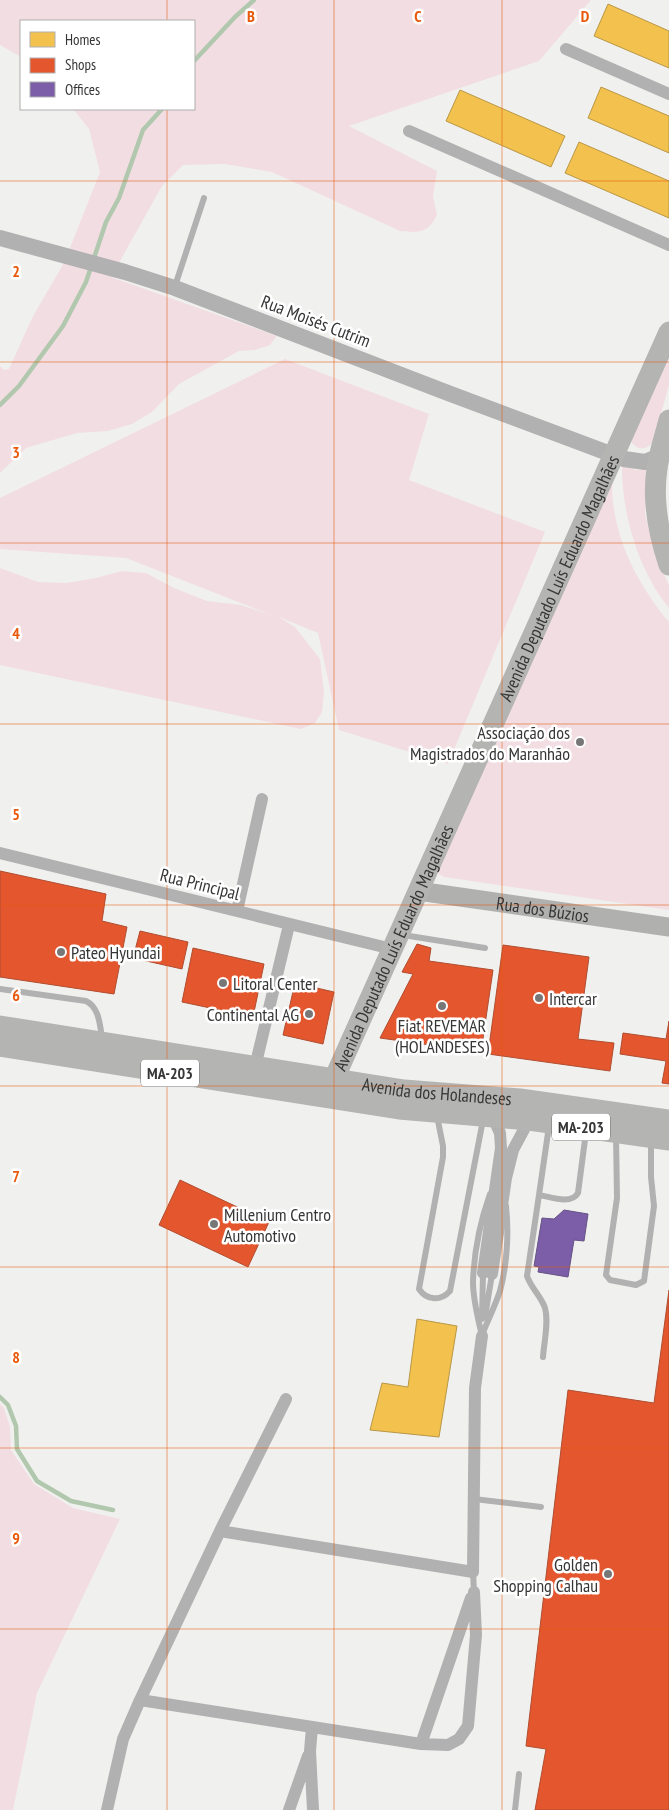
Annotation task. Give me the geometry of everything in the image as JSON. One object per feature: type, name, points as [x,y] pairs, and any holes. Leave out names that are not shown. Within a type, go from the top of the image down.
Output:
[{"type":"main road","name":"Avenida Deputado Luís Eduardo Magalhães","points":[[340,1099],[334,1079],[669,332]]},
{"type":"main road","points":[[669,420],[657,470],[659,531],[669,565]]},
{"type":"main road","name":"Rua dos Búzios","points":[[418,891],[669,926]]},
{"type":"main road","name":"Avenida dos Holandeses","points":[[0,1026],[404,1090],[520,1099],[669,1120]]},
{"type":"main road","name":"Avenida dos Holandeses","points":[[0,1046],[398,1109],[539,1121],[660,1139]]},
{"type":"street","points":[[566,49],[669,94]]},
{"type":"street","points":[[409,131],[669,245]]},
{"type":"street","name":"Rua Moisés Cutrim","points":[[0,238],[63,254],[175,288],[613,455],[638,462],[645,462],[660,456]]},
{"type":"street","points":[[237,912],[262,799]]},
{"type":"street","name":"Rua Principal","points":[[0,853],[289,925],[396,942]]},
{"type":"street","points":[[256,1066],[289,925]]},
{"type":"street","points":[[488,1116],[500,1133],[501,1148],[496,1175],[488,1273]]},
{"type":"street","points":[[488,1273],[513,1150],[539,1121]]},
{"type":"street","points":[[220,1531],[473,1572],[475,1388],[482,1336]]},
{"type":"street","points":[[107,1810],[123,1739],[140,1700],[220,1531],[286,1400]]},
{"type":"street","points":[[140,1700],[421,1744],[448,1745],[454,1743],[463,1735],[468,1726],[476,1635],[474,1592]]},
{"type":"street","points":[[421,1744],[474,1592]]},
{"type":"street","points":[[312,1727],[310,1751],[313,1810]]},
{"type":"street","points":[[289,1810],[310,1751]]},
{"type":"lane","points":[[175,288],[204,198]]},
{"type":"lane","points":[[396,942],[485,948]]},
{"type":"lane","points":[[0,989],[86,1001],[92,1004],[97,1014],[103,1042]]},
{"type":"lane","points":[[436,1112],[443,1146],[443,1157],[419,1289],[426,1297],[438,1299],[450,1292],[488,1116]]},
{"type":"lane","points":[[539,1121],[539,1195],[527,1276],[530,1284],[539,1294],[545,1309],[543,1357]]},
{"type":"lane","points":[[539,1195],[568,1200],[576,1196],[587,1128]]},
{"type":"lane","points":[[616,1132],[617,1198],[606,1276],[610,1280],[636,1286],[644,1281],[654,1206],[651,1177],[660,1139]]},
{"type":"lane","points":[[482,1336],[473,1282],[482,1218],[496,1175]]},
{"type":"lane","points":[[482,1336],[500,1289],[504,1267],[508,1220],[504,1194]]},
{"type":"lane","points":[[482,1336],[488,1273]]},
{"type":"lane","points":[[474,1499],[541,1507]]},
{"type":"lane","points":[[473,1572],[474,1592]]},
{"type":"lane","points":[[515,1810],[519,1774]]},
{"type":"shaded area","points":[[0,0],[591,0],[539,61],[349,126],[437,171],[433,196],[437,215],[427,228],[418,232],[400,231],[272,172],[225,164],[183,165],[162,186],[111,277],[277,336],[270,345],[255,350],[239,351],[179,384],[152,412],[132,424],[108,431],[77,433],[26,448],[0,473],[0,366],[4,370],[9,369],[33,316],[64,263],[100,172],[89,129],[74,110],[195,110],[195,20],[20,20],[20,56],[0,45]]},
{"type":"shaded area","points":[[669,357],[669,385],[653,442],[646,448],[640,448],[632,443],[631,439]]},
{"type":"shaded area","points":[[285,359],[429,414],[409,480],[545,532],[448,764],[339,730],[318,633],[279,617],[295,627],[320,659],[324,692],[322,712],[315,723],[301,729],[0,665],[0,568],[38,582],[66,583],[122,571],[146,573],[174,588],[207,601],[241,605],[271,615],[126,558],[0,549],[0,498]]},
{"type":"shaded area","points":[[622,463],[636,470],[647,470],[645,514],[656,558],[669,585],[669,608],[648,576],[634,540],[628,520],[622,482]]},
{"type":"shaded area","name":"Associação dos Magistrados do Maranhão","points":[[612,478],[613,501],[621,539],[641,583],[669,622],[669,910],[444,877],[439,874],[436,867]]},
{"type":"shaded area","points":[[0,1404],[4,1408],[10,1427],[11,1450],[34,1484],[73,1508],[120,1519],[37,1693],[13,1810],[0,1810]]},
{"type":"building: Homes","points":[[608,4],[669,31],[669,68],[594,36]]},
{"type":"building: Homes","points":[[601,87],[669,116],[669,153],[588,118]]},
{"type":"building: Homes","points":[[460,90],[565,136],[551,167],[446,121]]},
{"type":"building: Homes","points":[[579,142],[669,181],[669,218],[565,173]]},
{"type":"building: Homes","points":[[417,1319],[457,1326],[439,1437],[370,1430],[382,1383],[408,1387]]},
{"type":"building: Shops","name":"Pateo Hyundai","points":[[0,871],[106,894],[102,921],[127,927],[114,994],[0,977]]},
{"type":"building: Shops","points":[[140,931],[188,942],[182,969],[133,958]]},
{"type":"building: Shops","name":"Fiat REVEMAR (HOLANDESES)","points":[[417,944],[431,948],[429,961],[493,970],[481,1052],[380,1038],[413,974],[402,972]]},
{"type":"building: Shops","name":"Intercar","points":[[503,945],[589,957],[578,1039],[614,1043],[610,1071],[488,1054]]},
{"type":"building: Shops","name":"Litoral Center","points":[[193,948],[264,964],[253,1017],[182,1002]]},
{"type":"building: Shops","name":"Continental AG","points":[[295,983],[334,992],[323,1044],[283,1035]]},
{"type":"building: Shops","points":[[669,1021],[669,1084],[662,1083],[666,1061],[620,1054],[623,1033],[666,1039]]},
{"type":"building: Shops","name":"Millenium Centro Automotivo","points":[[180,1180],[269,1222],[248,1267],[159,1225]]},
{"type":"building: Shops","name":"Golden Shopping Calhau","points":[[669,1290],[669,1810],[535,1810],[546,1749],[526,1746],[568,1390],[654,1403]]},
{"type":"building: Offices","points":[[564,1210],[588,1214],[584,1241],[574,1240],[568,1277],[538,1272],[539,1267],[534,1266],[542,1218],[554,1219]]},
{"type":"waterway","points":[[195,60],[235,17],[254,0]]},
{"type":"waterway","points":[[0,405],[19,386],[63,326],[86,282],[106,222],[119,198],[143,130],[161,110]]},
{"type":"waterway","points":[[0,1397],[8,1405],[16,1426],[17,1449],[37,1481],[71,1501],[113,1510]]},
{"type":"place","name":"Associação dos Magistrados do Maranhão","points":[[580,742]]},
{"type":"place","name":"Pateo Hyundai","points":[[61,952]]},
{"type":"place","name":"Litoral Center","points":[[223,983]]},
{"type":"place","name":"Intercar","points":[[539,998]]},
{"type":"place","name":"Fiat REVEMAR (HOLANDESES)","points":[[442,1006]]},
{"type":"place","name":"Continental AG","points":[[309,1014]]},
{"type":"place","name":"Millenium Centro Automotivo","points":[[214,1224]]},
{"type":"place","name":"Golden Shopping Calhau","points":[[608,1574]]}]
